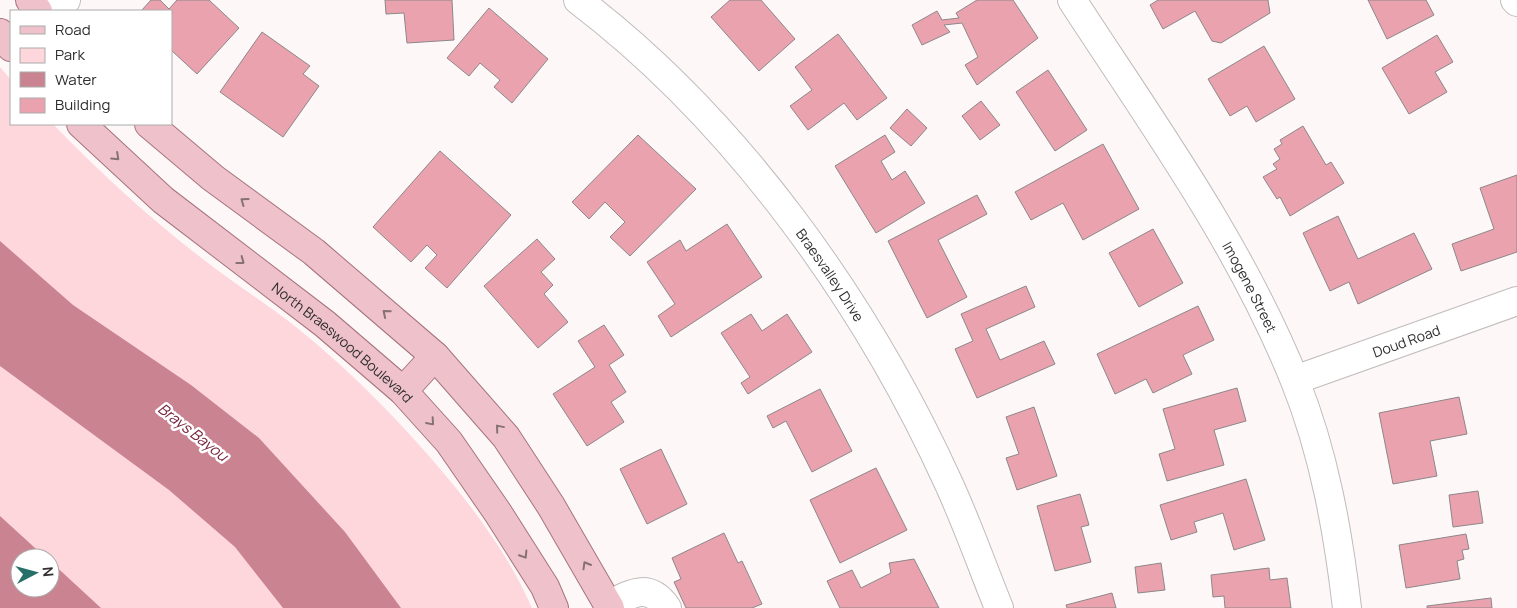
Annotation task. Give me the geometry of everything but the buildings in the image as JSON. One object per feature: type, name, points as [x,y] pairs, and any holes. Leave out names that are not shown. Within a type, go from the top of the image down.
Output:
[{"type":"main road","points":[[0,33],[10,46]]},
{"type":"main road","name":"North Braeswood Boulevard","points":[[81,125],[163,200],[325,324],[404,391],[460,458],[540,579],[554,608]]},
{"type":"main road","points":[[150,125],[212,178],[314,252],[435,356],[506,437],[538,483],[609,606]]},
{"type":"main road","points":[[404,391],[435,356]]},
{"type":"street","points":[[54,10],[66,0]]},
{"type":"street","name":"Braesvalley Drive","points":[[578,0],[679,87],[744,160],[799,230],[851,304],[905,397],[948,482],[1000,608]]},
{"type":"street","name":"Imogene Street","points":[[1072,0],[1197,191],[1247,278],[1295,380],[1312,430],[1329,491],[1340,543],[1347,608]]},
{"type":"street","name":"Doud Road","points":[[1295,380],[1517,301]]},
{"type":"street","points":[[609,606],[634,593],[646,591],[660,598],[667,608]]},
{"type":"green space","points":[[0,67],[10,79],[10,125],[54,125],[91,163],[152,218],[194,253],[296,327],[338,363],[396,420],[451,482],[496,542],[532,608],[0,608]]},
{"type":"water","name":"Brays Bayou","points":[[0,241],[73,305],[191,385],[259,438],[345,532],[401,608],[283,608],[235,547],[169,490],[0,366]]},
{"type":"water","points":[[0,516],[35,548],[10,548],[10,598],[60,598],[60,570],[101,608],[0,608]]}]
